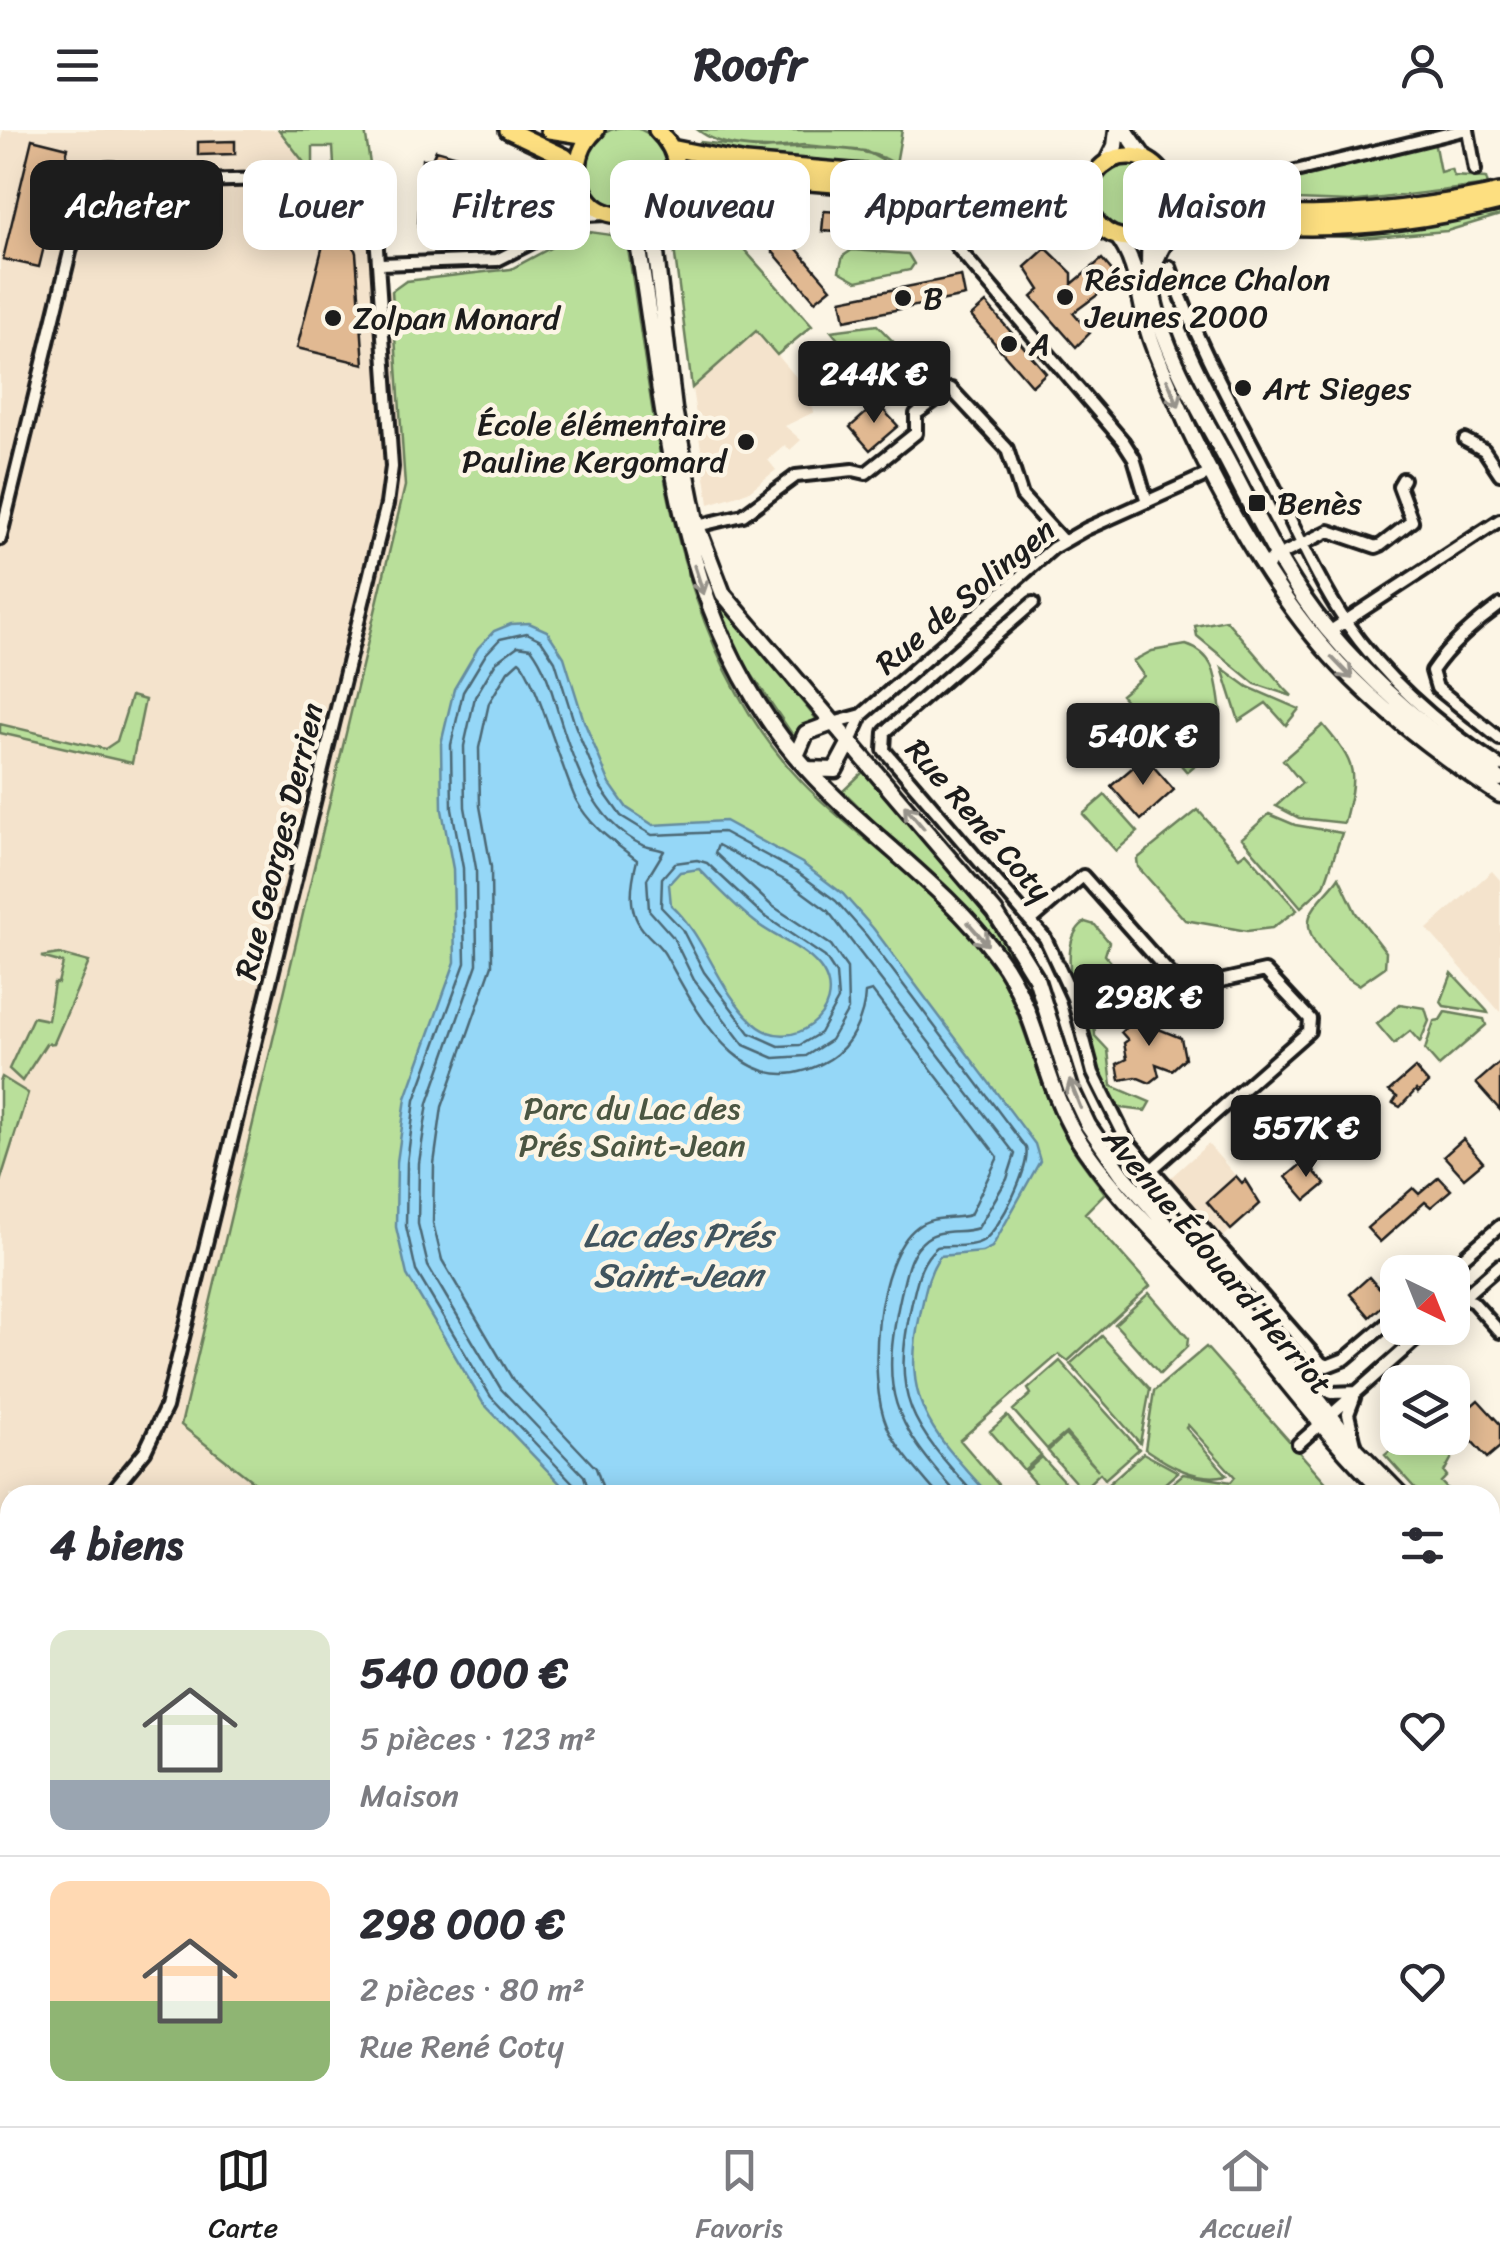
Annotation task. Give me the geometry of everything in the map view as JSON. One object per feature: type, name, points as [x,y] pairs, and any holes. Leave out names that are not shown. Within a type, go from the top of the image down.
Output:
[{"type":"main road","points":[[508,130],[568,160]]},
{"type":"main road","points":[[549,130],[593,133],[582,160]]},
{"type":"main road","points":[[657,130],[671,148],[672,160]]},
{"type":"main road","points":[[1103,167],[1115,146],[1117,130]]},
{"type":"main road","points":[[1125,130],[1146,160]]},
{"type":"main road","points":[[671,148],[746,164],[830,171]]},
{"type":"main road","points":[[1106,164],[1130,156],[1146,160]]},
{"type":"main road","points":[[1301,211],[1397,210],[1500,192]]},
{"type":"main road","points":[[1301,225],[1392,222],[1500,202]]},
{"type":"main road","points":[[1103,229],[1123,237]]},
{"type":"main road","points":[[1117,236],[1130,257],[1158,356],[1256,552],[1272,562],[1330,632],[1408,710],[1500,780]]},
{"type":"main road","name":"Avenue Édouard Herriot","points":[[639,250],[682,520],[712,618],[754,702],[808,769],[930,884],[1000,959],[1031,1020],[1057,1102],[1096,1165],[1379,1485]]},
{"type":"main road","name":"Avenue Édouard Herriot","points":[[655,250],[674,409],[697,526],[723,594],[1011,934],[1036,978],[1071,1089],[1088,1125],[1122,1174],[1299,1377],[1325,1420],[1391,1485]]},
{"type":"main road","points":[[1154,250],[1152,274],[1160,319],[1177,365],[1272,562],[1326,651],[1376,702],[1426,744],[1500,795]]},
{"type":"main road","points":[[1152,274],[1160,250]]},
{"type":"main road","points":[[796,756],[806,733],[833,723]]},
{"type":"main road","points":[[808,769],[834,770],[850,742]]},
{"type":"street","points":[[1301,170],[1466,130],[1475,170]]},
{"type":"street","name":"Rue Georges Derrien","points":[[118,1485],[144,1452],[166,1406],[387,504],[392,450],[372,176],[223,180]]},
{"type":"street","points":[[0,539],[71,250]]},
{"type":"street","points":[[380,264],[497,260],[522,250]]},
{"type":"street","points":[[959,250],[1123,442],[1134,458],[1147,502]]},
{"type":"street","points":[[1170,268],[1223,391],[1345,621],[1388,676],[1500,766]]},
{"type":"street","points":[[697,526],[743,515],[796,476],[853,470],[866,473],[877,468],[916,433],[916,414],[951,388],[1008,449],[1022,496],[1063,541]]},
{"type":"street","points":[[1464,440],[1484,450],[1500,474]]},
{"type":"street","name":"Rue de Solingen","points":[[850,742],[862,715],[1063,541],[1213,472]]},
{"type":"street","points":[[1272,562],[1329,531],[1376,547],[1381,545],[1412,521],[1398,486],[1403,479]]},
{"type":"street","points":[[1330,632],[1500,520]]},
{"type":"street","name":"Rue René Coty","points":[[1033,602],[884,732],[882,744],[1033,920],[1073,998],[1103,1096],[1118,1128],[1142,1160],[1321,1363],[1327,1366],[1345,1359],[1380,1329]]},
{"type":"street","points":[[1500,605],[1465,630],[1461,642],[1432,671],[1437,688],[1500,740]]},
{"type":"street","points":[[921,664],[939,684]]},
{"type":"street","name":"Rue de Solingen","points":[[833,723],[862,715]]},
{"type":"street","points":[[1033,920],[1083,876],[1180,985],[1189,988],[1265,971],[1310,1019],[1309,1031],[1151,1170]]},
{"type":"street","points":[[1122,1174],[1142,1160]]},
{"type":"street","points":[[1466,1255],[1500,1226]]},
{"type":"street","points":[[1470,1287],[1500,1266]]},
{"type":"street","points":[[1470,1301],[1500,1332]]},
{"type":"street","points":[[1298,1444],[1410,1345]]},
{"type":"street","name":"Avenue Édouard Herriot","points":[[1299,1377],[1332,1393],[1356,1392]]},
{"type":"street","points":[[1356,1392],[1348,1414],[1356,1448]]},
{"type":"shaded area","points":[[3,130],[279,130],[302,160],[243,160],[243,250],[374,250],[377,291],[392,291],[405,486],[181,1425],[257,1485],[0,1485],[0,144]]},
{"type":"shaded area","points":[[756,330],[808,391],[814,412],[785,426],[801,440],[790,450],[785,445],[768,460],[776,470],[748,492],[709,504],[692,388]]},
{"type":"shaded area","points":[[1492,871],[1500,880],[1500,1012],[1427,929]]},
{"type":"shaded area","points":[[1208,1144],[1260,1204],[1222,1238],[1170,1178]]},
{"type":"green space","points":[[279,130],[365,130],[369,160],[334,160],[333,147],[313,147],[313,160],[302,160]]},
{"type":"green space","points":[[610,130],[642,130],[664,152],[666,160],[610,160],[610,206],[590,188],[588,152]]},
{"type":"green space","points":[[698,130],[902,130],[897,160],[848,150],[767,148],[718,141]]},
{"type":"green space","points":[[1434,141],[1440,172],[1451,169],[1454,176],[1486,178],[1488,185],[1350,202],[1301,200],[1301,176]]},
{"type":"green space","points":[[700,142],[764,149],[804,145],[865,151],[882,160],[830,160],[830,163],[747,158],[694,149]]},
{"type":"green space","points":[[1123,164],[1123,230],[1103,219],[1103,175]]},
{"type":"green space","points":[[1500,209],[1500,215],[1447,231],[1361,238],[1301,234]]},
{"type":"green space","name":"Parc du Lac des Prés Saint-Jean","points":[[590,232],[610,235],[610,250],[628,250],[675,525],[695,596],[722,663],[757,725],[802,782],[949,911],[989,958],[1010,996],[1061,1128],[1105,1193],[1085,1213],[1150,1286],[1068,1361],[1059,1354],[960,1440],[998,1485],[257,1485],[181,1425],[405,486],[392,291],[406,281],[511,269],[546,250],[590,250]]},
{"type":"green space","points":[[674,250],[745,250],[812,326],[777,355],[756,331],[692,388]]},
{"type":"green space","points":[[852,250],[908,254],[914,264],[910,270],[857,281],[839,271],[843,256]]},
{"type":"green space","points":[[877,325],[908,357],[888,374],[880,370],[866,374],[831,331]]},
{"type":"green space","points":[[701,554],[724,605],[817,720],[794,737],[733,647],[696,555]]},
{"type":"green space","points":[[1226,620],[1292,696],[1255,684],[1197,636],[1195,626]]},
{"type":"green space","points":[[1186,645],[1210,663],[1221,712],[1212,709],[1189,729],[1209,753],[1187,772],[1121,695],[1144,676],[1133,661],[1152,651]]},
{"type":"green space","points":[[1222,668],[1248,687],[1299,709],[1286,725],[1266,703],[1239,721]]},
{"type":"green space","points":[[131,696],[145,700],[132,763],[0,733],[0,724],[105,749],[117,741]]},
{"type":"green space","points":[[1323,725],[1343,750],[1352,770],[1344,823],[1299,818],[1276,806],[1302,783],[1283,760]]},
{"type":"green space","points":[[865,770],[990,914],[1019,955],[1013,968],[952,898],[843,791]]},
{"type":"green space","points":[[1105,795],[1138,832],[1116,851],[1083,814]]},
{"type":"green space","points":[[1198,810],[1239,857],[1246,852],[1297,910],[1272,928],[1247,931],[1185,920],[1138,867],[1137,859]]},
{"type":"green space","points":[[1269,814],[1295,825],[1342,833],[1324,886],[1301,907],[1242,838]]},
{"type":"green space","points":[[1339,877],[1356,913],[1386,952],[1385,967],[1359,985],[1324,956],[1309,925],[1316,905]]},
{"type":"green space","points":[[1085,922],[1095,925],[1109,942],[1105,955],[1126,980],[1131,1005],[1115,985],[1099,998],[1104,1014],[1094,1021],[1095,1036],[1108,1050],[1112,1086],[1150,1102],[1145,1111],[1114,1107],[1087,1039],[1072,982],[1070,957],[1074,936]]},
{"type":"green space","points":[[59,954],[89,962],[54,1043],[46,1044],[22,1081],[9,1069],[33,1017],[48,1020],[54,983],[58,983],[63,963],[41,957]]},
{"type":"green space","points":[[1452,973],[1488,1013],[1444,1006],[1441,1002]]},
{"type":"green space","points":[[1400,1004],[1425,1008],[1429,1021],[1420,1042],[1410,1031],[1394,1044],[1377,1024]]},
{"type":"green space","points":[[1445,1012],[1484,1019],[1486,1025],[1439,1066],[1425,1050],[1434,1021],[1440,1020]]},
{"type":"green space","points":[[2,1077],[28,1093],[0,1182],[0,1082]]},
{"type":"green space","points":[[1149,1293],[1188,1338],[1187,1347],[1160,1374],[1115,1324]]},
{"type":"green space","points":[[1102,1336],[1150,1389],[1140,1443],[1070,1364]]},
{"type":"green space","points":[[1206,1347],[1328,1485],[1170,1485],[1183,1474],[1231,1482],[1235,1477],[1188,1425],[1186,1428],[1227,1475],[1194,1474],[1145,1449],[1154,1391]]},
{"type":"green space","points":[[1060,1361],[1139,1449],[1105,1479],[1100,1473],[1087,1485],[1078,1485],[1048,1451],[1065,1435],[1098,1470],[1066,1433],[1047,1449],[1013,1410],[1031,1394],[1028,1389]]},
{"type":"green space","points":[[1007,1416],[1041,1455],[1024,1470],[990,1431]]},
{"type":"green space","points":[[1143,1453],[1178,1472],[1163,1485],[1107,1485]]},
{"type":"green space","points":[[1385,1455],[1453,1455],[1444,1472],[1447,1476],[1441,1482],[1444,1485],[1412,1485]]},
{"type":"green space","points":[[1042,1457],[1067,1485],[1036,1485],[1025,1472]]},
{"type":"water","name":"Lac des Prés Saint-Jean","points":[[529,623],[547,631],[564,657],[610,784],[627,808],[653,825],[725,821],[802,863],[843,894],[873,928],[1035,1144],[1040,1161],[992,1247],[982,1252],[940,1256],[925,1291],[915,1345],[914,1372],[926,1415],[980,1485],[561,1485],[483,1403],[407,1275],[396,1227],[397,1162],[406,1098],[455,962],[453,869],[442,810],[441,744],[454,689],[478,648],[494,631],[511,624]],"holes":[[[699,869],[733,903],[801,951],[823,972],[828,1001],[811,1025],[784,1035],[754,1023],[730,995],[694,933],[671,905],[669,884],[680,872]]]},
{"type":"building","points":[[32,139],[68,148],[65,160],[30,160],[30,250],[43,250],[39,267],[3,259]]},
{"type":"building","points":[[235,141],[235,154],[198,155],[198,142]]},
{"type":"building","points":[[436,150],[471,160],[422,160],[432,159]]},
{"type":"building","points":[[824,211],[830,211],[830,232],[822,231]]},
{"type":"building","name":"Zolpan Monard","points":[[322,250],[355,250],[364,364],[297,348]]},
{"type":"building","points":[[771,250],[798,250],[831,288],[815,301]]},
{"type":"building","name":"Résidence Chalon Jeunes 2000","points":[[1048,250],[1072,273],[1072,284],[1102,259],[1119,279],[1073,313],[1090,333],[1076,347],[1032,297],[1040,290],[1025,267]]},
{"type":"building","name":"B","points":[[961,276],[965,296],[845,320],[841,300]]},
{"type":"building","name":"A","points":[[986,303],[1046,373],[1032,386],[971,316]]},
{"type":"building","points":[[877,403],[898,426],[870,450],[850,427]]},
{"type":"building","points":[[1145,757],[1174,790],[1141,820],[1111,786]]},
{"type":"building","points":[[1147,1008],[1161,1024],[1156,1028],[1181,1038],[1185,1058],[1172,1070],[1156,1064],[1159,1076],[1150,1083],[1136,1077],[1120,1080],[1117,1064],[1127,1059],[1124,1043],[1128,1040],[1121,1032]]},
{"type":"building","points":[[1500,1062],[1500,1110],[1476,1083]]},
{"type":"building","points":[[1415,1068],[1428,1083],[1400,1107],[1393,1103],[1397,1097],[1389,1091]]},
{"type":"building","points":[[1463,1139],[1483,1162],[1464,1178],[1444,1156]]},
{"type":"building","points":[[1305,1161],[1325,1184],[1306,1200],[1286,1177]]},
{"type":"building","points":[[1236,1176],[1242,1183],[1245,1180],[1260,1204],[1231,1230],[1207,1202]]},
{"type":"building","points":[[1439,1177],[1451,1190],[1431,1207],[1425,1202],[1380,1242],[1367,1228],[1413,1188],[1419,1194]]},
{"type":"building","points":[[1369,1277],[1380,1290],[1380,1308],[1370,1317],[1350,1294]]},
{"type":"building","points":[[1478,1400],[1500,1424],[1500,1447],[1487,1458],[1470,1439],[1470,1407]]},
{"type":"place","name":"Résidence Chalon Jeunes 2000","points":[[1065,297]]},
{"type":"place","name":"B","points":[[903,298]]},
{"type":"place","name":"Zolpan Monard","points":[[333,318]]},
{"type":"place","name":"A","points":[[1009,344]]},
{"type":"place","name":"Art Sieges","points":[[1243,388]]},
{"type":"place","name":"École élémentaire Pauline Kergomard","points":[[746,442]]},
{"type":"place","name":"Benès","points":[[1257,503]]}]
